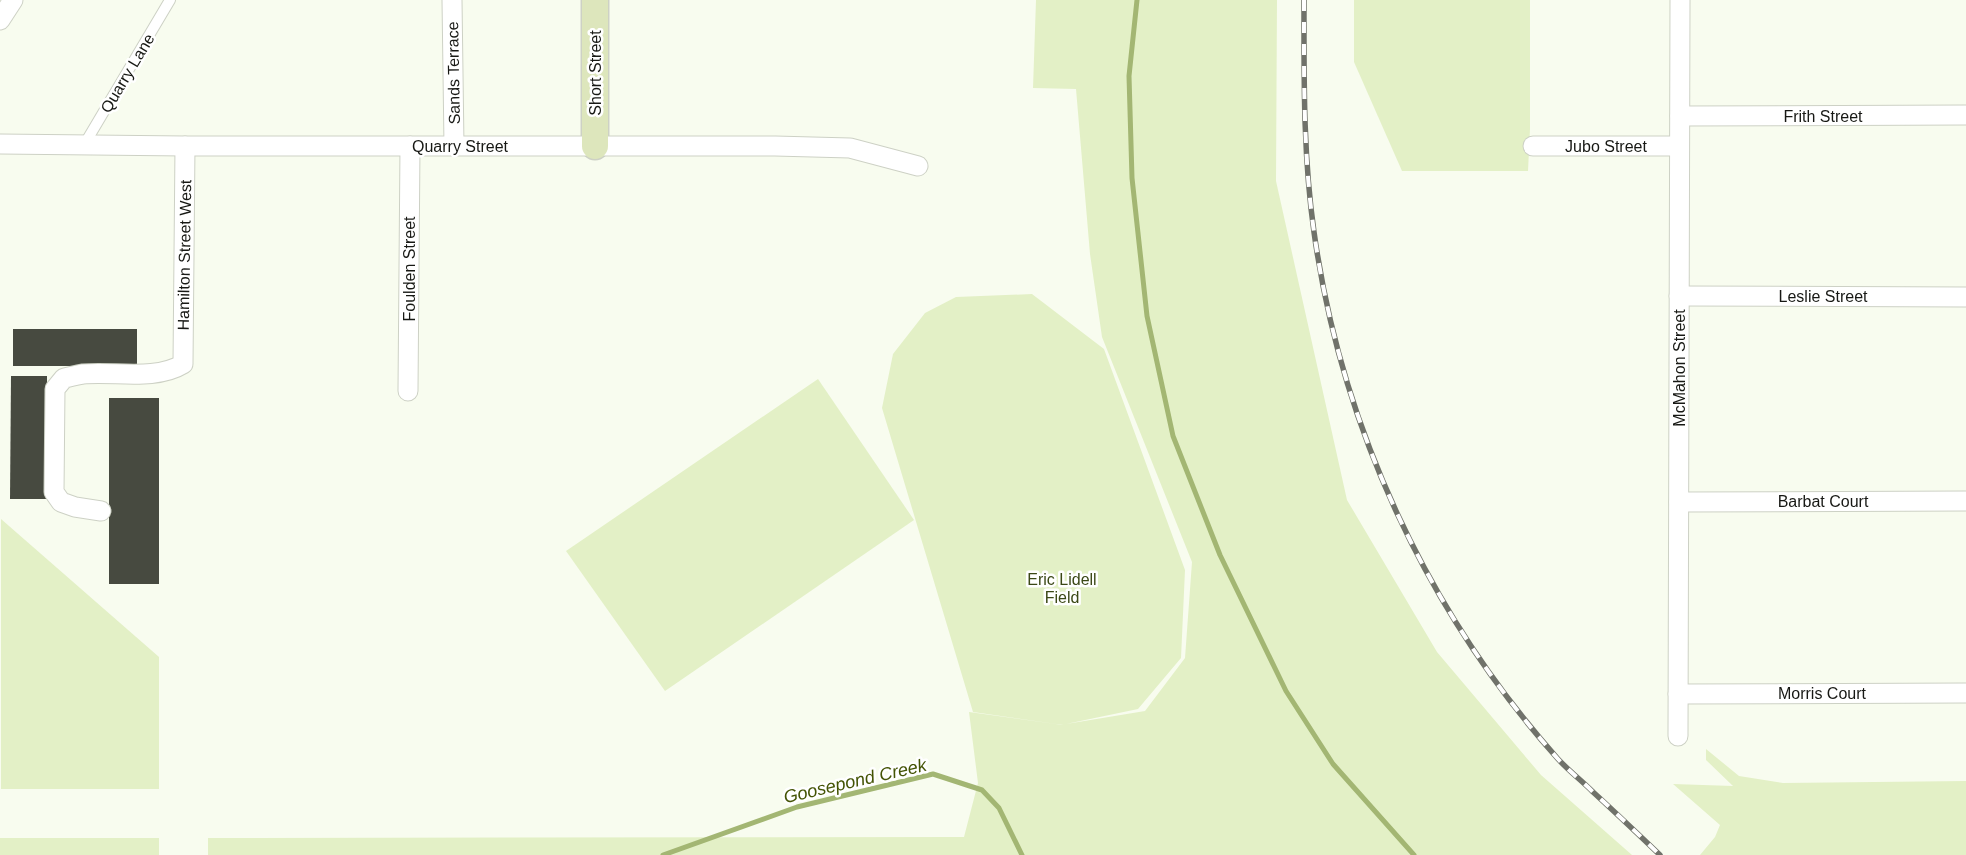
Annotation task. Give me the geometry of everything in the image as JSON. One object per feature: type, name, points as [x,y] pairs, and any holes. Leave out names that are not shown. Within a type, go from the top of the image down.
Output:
[{"type":"street","points":[[0,20],[13,0]]},
{"type":"street","name":"Sands Terrace","points":[[452,0],[454,146]]},
{"type":"street","name":"Short Street","points":[[595,0],[595,146]]},
{"type":"street","name":"McMahon Street","points":[[1678,736],[1680,0]]},
{"type":"street","name":"Frith Street","points":[[1680,116],[1966,115]]},
{"type":"street","name":"Quarry Street","points":[[0,144],[850,148],[918,166]]},
{"type":"street","name":"Hamilton Street West","points":[[101,511],[75,507],[61,502],[54,492],[55,389],[64,378],[82,374],[161,372],[175,369],[183,364],[185,146]]},
{"type":"street","name":"Foulden Street","points":[[408,391],[410,146]]},
{"type":"street","name":"Jubo Street","points":[[1533,146],[1679,146]]},
{"type":"street","name":"Leslie Street","points":[[1679,296],[1966,297]]},
{"type":"street","name":"Barbat Court","points":[[1679,502],[1966,501]]},
{"type":"street","name":"Morris Court","points":[[1678,694],[1966,692]]},
{"type":"lane","name":"Quarry Lane","points":[[84,145],[170,0]]},
{"type":"green space","name":"Eric Lidell Field","points":[[1036,0],[1277,0],[1276,181],[1347,500],[1437,652],[1541,775],[1632,855],[208,855],[208,838],[964,837],[978,783],[969,712],[1063,725],[973,712],[882,408],[893,354],[925,313],[956,297],[1032,294],[1104,349],[1185,570],[1181,658],[1138,709],[1066,724],[1145,711],[1185,658],[1192,562],[1102,337],[1090,254],[1076,89],[1033,88]]},
{"type":"green space","points":[[1354,0],[1530,0],[1530,129],[1528,171],[1402,171],[1354,62]]},
{"type":"green space","points":[[818,379],[914,520],[665,691],[566,551]]},
{"type":"green space","points":[[1,519],[159,657],[159,789],[1,789]]},
{"type":"green space","points":[[1706,749],[1739,776],[1783,783],[1966,781],[1966,855],[1700,855],[1715,837],[1720,825],[1673,784],[1733,786],[1706,760]]},
{"type":"green space","points":[[0,838],[159,838],[159,855],[0,855]]},
{"type":"building","points":[[13,329],[137,329],[137,366],[13,366]]},
{"type":"building","points":[[11,376],[47,376],[47,499],[10,499]]},
{"type":"building","points":[[109,398],[159,398],[159,584],[109,584]]},
{"type":"waterway","points":[[1137,0],[1129,76],[1132,178],[1147,316],[1173,436],[1220,555],[1286,691],[1333,764],[1414,855]]},
{"type":"waterway","name":"Goosepond Creek","points":[[663,855],[797,807],[933,774],[982,790],[999,808],[1022,855]]},
{"type":"railway","points":[[1304,0],[1304,87],[1310,203],[1327,304],[1345,376],[1369,445],[1397,513],[1430,579],[1468,642],[1511,702],[1558,759],[1660,855]]}]
